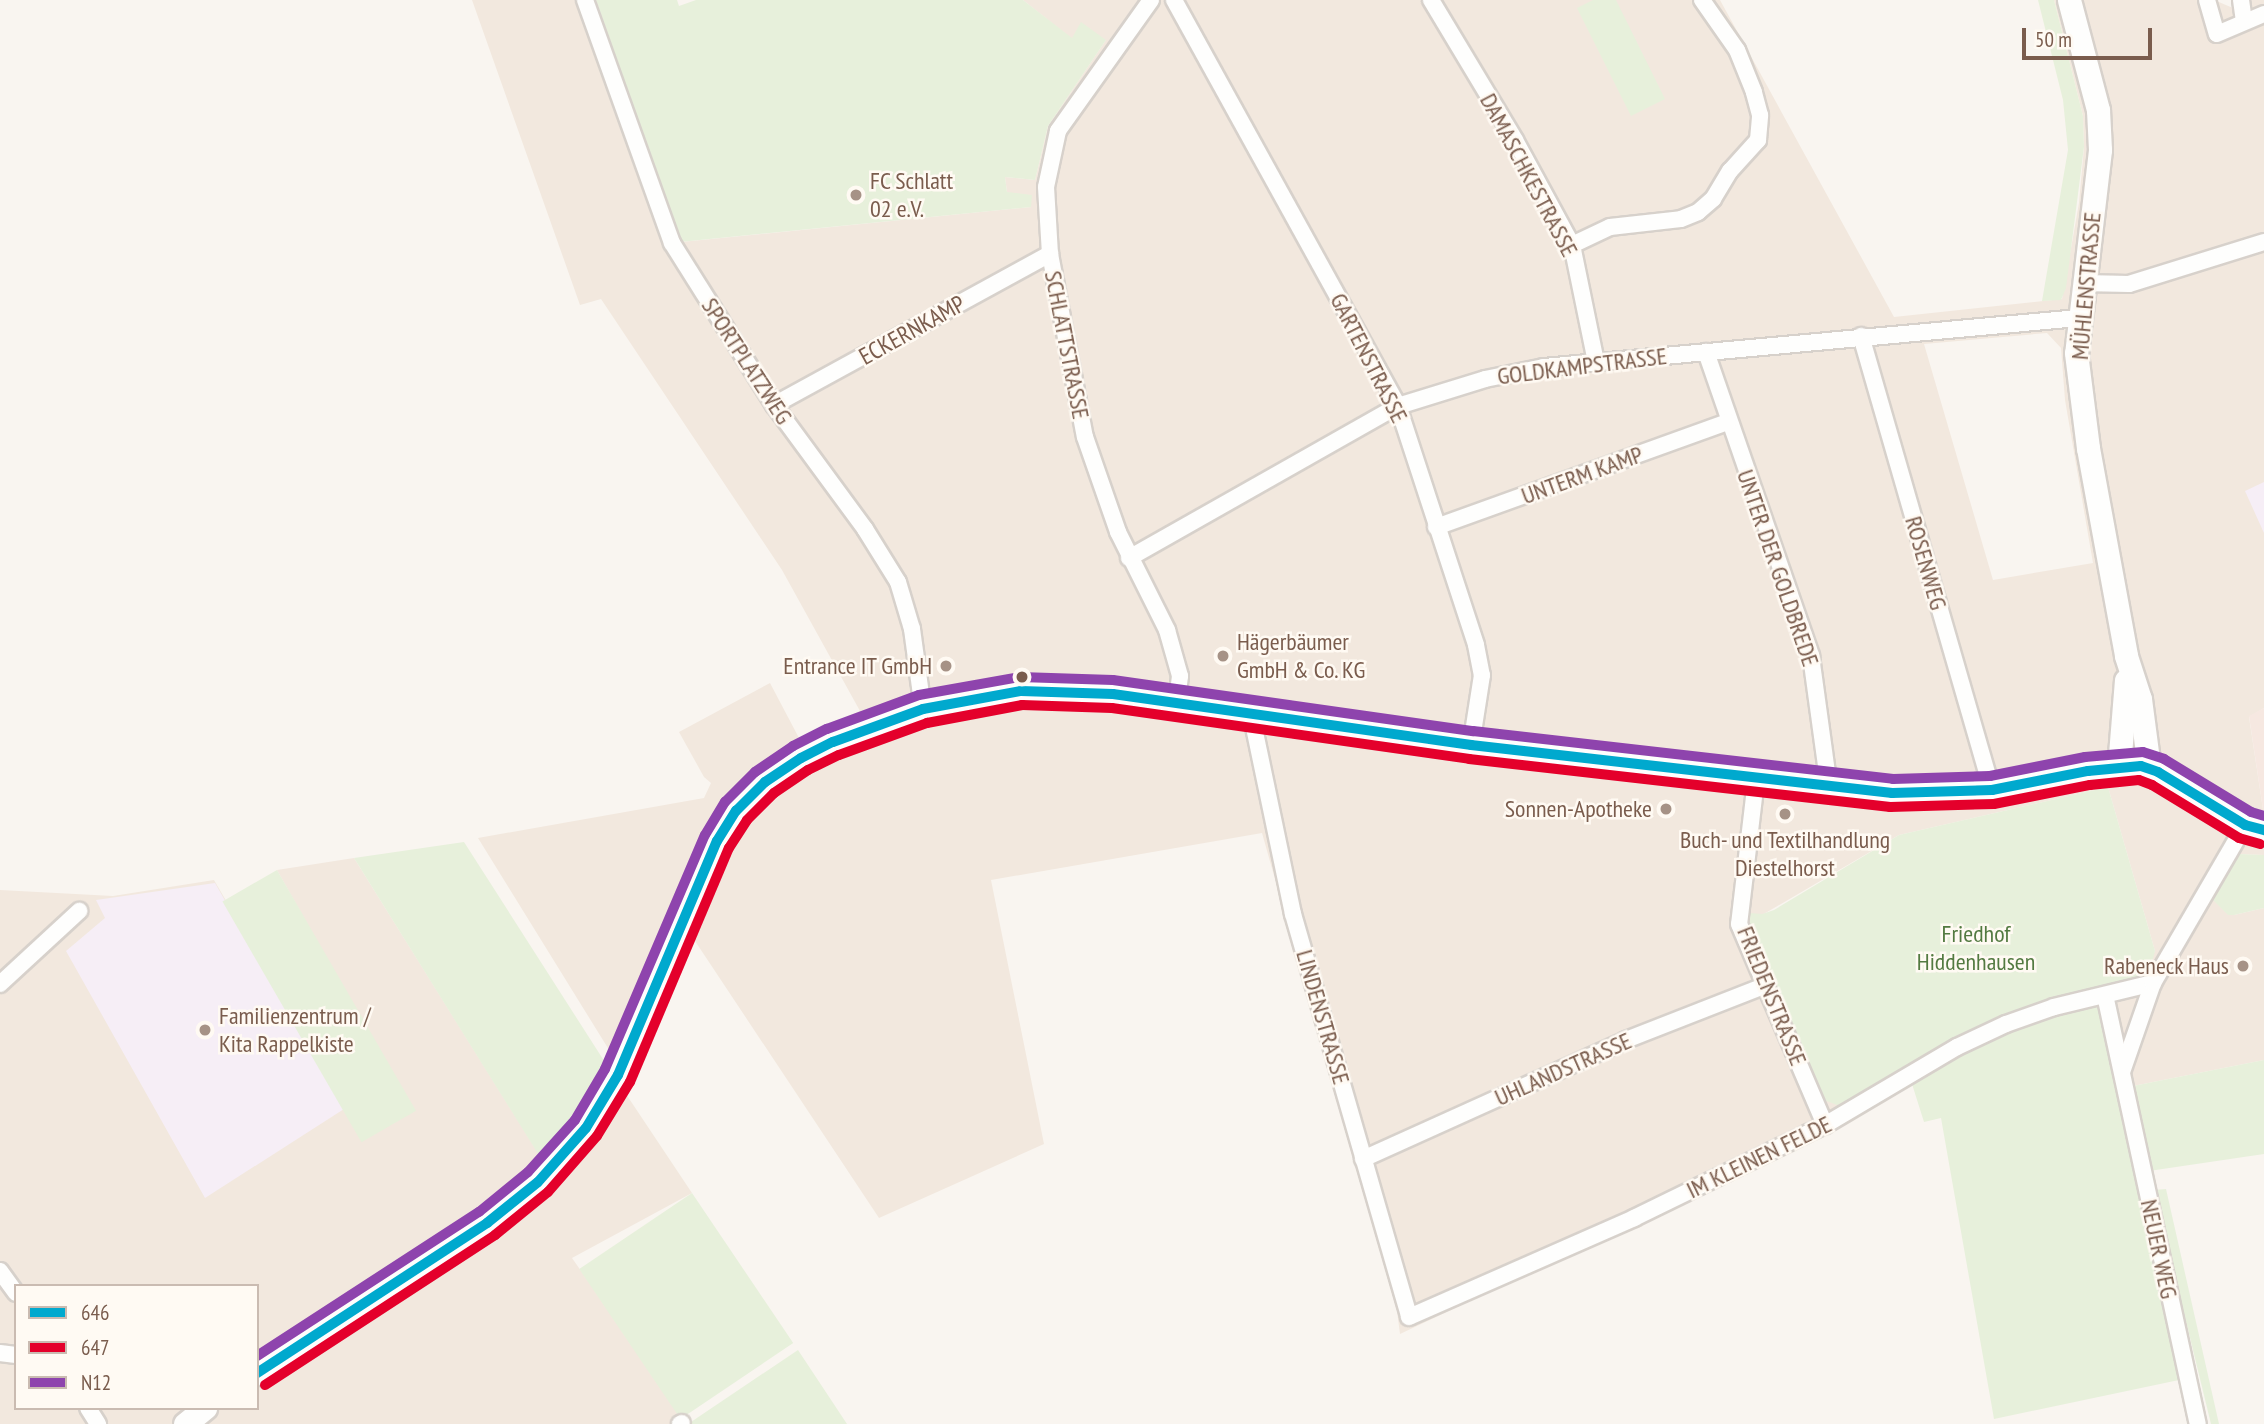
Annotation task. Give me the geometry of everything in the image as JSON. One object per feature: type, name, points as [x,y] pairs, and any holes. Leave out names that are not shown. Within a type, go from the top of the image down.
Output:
[{"type":"main road","name":"MÜHLENSTRASSE","points":[[2069,0],[2098,110],[2100,150],[2078,318],[2076,353],[2088,448],[2126,656],[2140,699],[2149,767]]},
{"type":"main road","name":"MÜHLENSTRASSE","points":[[2119,767],[2126,698],[2126,656]]},
{"type":"main road","points":[[259,1372],[488,1223],[538,1182],[586,1128],[618,1075],[717,841],[736,811],[765,782],[802,758],[832,742],[923,709],[1021,691],[1101,694],[1177,702],[1471,745],[1829,788],[1892,793],[1992,790],[2119,767],[2149,767],[2254,827]]},
{"type":"main road","points":[[187,1424],[203,1410]]},
{"type":"street","name":"SPORTPLATZWEG","points":[[585,0],[672,243],[774,405],[865,529],[898,582],[912,629],[923,709]]},
{"type":"street","name":"SCHLATTSTRASSE","points":[[1151,0],[1058,131],[1046,187],[1050,254],[1085,437],[1129,558],[1167,630],[1180,677],[1177,702]]},
{"type":"street","name":"GARTENSTRASSE","points":[[1174,0],[1398,406],[1476,645],[1482,675],[1471,745]]},
{"type":"street","name":"DAMASCHKESTRASSE","points":[[1431,0],[1515,140],[1572,245],[1596,362]]},
{"type":"street","points":[[1572,245],[1610,228],[1681,219],[1698,212],[1713,199],[1730,171],[1758,140],[1760,115],[1754,92],[1737,50],[1702,0]]},
{"type":"street","points":[[2207,0],[2217,34],[2264,13]]},
{"type":"street","points":[[2241,0],[2244,21]]},
{"type":"street","points":[[2083,283],[2129,284],[2260,243],[2264,260]]},
{"type":"street","name":"ECKERNKAMP","points":[[774,405],[1050,254]]},
{"type":"street","name":"GOLDKAMPSTRASSE","points":[[1129,558],[1398,406],[1485,379],[1544,367],[2078,318]]},
{"type":"street","name":"ROSENWEG","points":[[1861,336],[1992,790]]},
{"type":"street","name":"UNTER DER GOLDBREDE","points":[[1706,352],[1811,656],[1829,788]]},
{"type":"street","name":"UNTERM KAMP","points":[[1436,527],[1728,422]]},
{"type":"street","name":"LINDENSTRASSE","points":[[1251,713],[1293,914],[1409,1317]]},
{"type":"street","name":"FRIEDENSTRASSE","points":[[1756,779],[1740,924],[1825,1125]]},
{"type":"street","points":[[2122,1073],[2153,983],[2254,827]]},
{"type":"street","points":[[0,984],[79,911]]},
{"type":"street","points":[[2105,995],[2153,983]]},
{"type":"street","name":"UHLANDSTRASSE","points":[[1363,1159],[1626,1040],[1766,985]]},
{"type":"street","name":"NEUER WEG","points":[[2105,995],[2199,1424]]},
{"type":"street","name":"IM KLEINEN FELDE","points":[[1409,1317],[1634,1218],[1825,1125],[1957,1047],[2006,1024],[2105,995]]},
{"type":"street","points":[[0,1270],[14,1290]]},
{"type":"shaded area","points":[[472,0],[596,0],[681,242],[1031,207],[1007,192],[1005,177],[1035,180],[1048,126],[1106,40],[1072,39],[1023,0],[1720,0],[1894,317],[2062,299],[2079,203],[2084,147],[2083,116],[2054,0],[2214,0],[2233,8],[2233,0],[2264,0],[2264,708],[2249,717],[2264,816],[2264,855],[2239,854],[2234,915],[2264,908],[2264,1060],[2133,1086],[2114,1087],[2095,989],[2139,978],[2155,951],[2108,787],[1899,835],[1762,915],[1893,1077],[1899,1092],[1811,1140],[1400,1334],[1397,1311],[1262,833],[991,880],[1044,1144],[879,1218],[695,941],[632,1087],[478,838],[704,798],[711,783],[704,777],[679,732],[770,683],[799,738],[860,711],[782,570],[601,299],[580,305]],"holes":[[[2047,333],[2061,348],[2065,400],[2093,563],[1993,580],[1924,344]]]},
{"type":"shaded area","points":[[2264,482],[2264,533],[2245,491]]},
{"type":"shaded area","points":[[2264,708],[2264,816],[2249,716]]},
{"type":"shaded area","points":[[354,858],[540,1156],[577,1114],[608,1067],[692,1193],[572,1258],[688,1424],[0,1424],[0,890],[113,896],[214,880],[246,935],[413,1112],[277,870]]},
{"type":"shaded area","name":"Familienzentrum / Kita Rappelkiste","points":[[215,883],[344,1109],[205,1198],[66,951],[105,918],[96,900]]},
{"type":"green space","points":[[596,0],[677,0],[679,6],[696,0],[1023,0],[1072,38],[1081,22],[1106,40],[1048,126],[1035,180],[1005,177],[1007,192],[1032,195],[1031,207],[680,242]]},
{"type":"green space","points":[[1593,0],[1616,0],[1665,99],[1631,116],[1577,8]]},
{"type":"green space","points":[[2038,0],[2054,0],[2083,116],[2084,147],[2066,288],[2061,300],[2042,301],[2068,150],[2063,100]]},
{"type":"green space","name":"Friedhof Hiddenhausen","points":[[2108,787],[2155,951],[2151,966],[2139,978],[2095,989],[2179,1380],[1994,1419],[1941,1118],[1924,1122],[1912,1084],[1899,1092],[1893,1077],[1854,1101],[1837,1105],[1824,1100],[1748,921],[1750,913],[1762,914],[1774,910],[1899,835]]},
{"type":"green space","points":[[464,842],[608,1067],[577,1114],[540,1157],[354,858]]},
{"type":"green space","points":[[2239,854],[2264,855],[2264,908],[2228,915],[2211,898]]},
{"type":"green space","points":[[277,870],[416,1111],[361,1142],[222,902]]},
{"type":"green space","points":[[2264,1060],[2264,1154],[2149,1171],[2133,1086]]},
{"type":"green space","points":[[2166,1189],[2219,1424],[2211,1424],[2154,1190]]},
{"type":"green space","points":[[692,1193],[793,1343],[680,1419],[579,1269]]},
{"type":"green space","points":[[798,1350],[847,1424],[688,1424]]},
{"type":"transit line","name":"N12","points":[[259,1355],[479,1212],[528,1172],[575,1120],[605,1069],[705,835],[725,802],[755,772],[793,746],[827,729],[919,695],[1020,677],[1113,680],[1473,731],[1893,779],[1990,776],[2085,757],[2143,752],[2164,759],[2251,812],[2264,816]]},
{"type":"transit line","name":"646","points":[[259,1372],[487,1223],[538,1182],[586,1128],[618,1075],[717,841],[736,811],[765,782],[801,758],[833,742],[923,709],[1021,691],[1113,694],[1471,745],[1892,793],[1992,790],[2088,771],[2141,766],[2158,772],[2245,825],[2264,830]]},
{"type":"transit line","name":"647","points":[[265,1385],[495,1235],[548,1192],[597,1136],[630,1082],[729,848],[747,820],[774,793],[808,770],[839,755],[927,723],[1022,705],[1112,708],[1469,759],[1890,807],[1994,804],[2090,785],[2139,780],[2152,785],[2239,838],[2260,844]]},
{"type":"place","name":"FC Schlatt 02 e.V.","points":[[856,195]]},
{"type":"place","name":"Hägerbäumer GmbH & Co. KG","points":[[1223,656]]},
{"type":"place","name":"Entrance IT GmbH","points":[[946,666]]},
{"type":"place","name":"Sonnen-Apotheke","points":[[1666,809]]},
{"type":"place","name":"Buch- und Textilhandlung Diestelhorst","points":[[1785,814]]},
{"type":"place","name":"Rabeneck Haus","points":[[2243,966]]},
{"type":"place","name":"Familienzentrum / Kita Rappelkiste","points":[[205,1030]]}]
